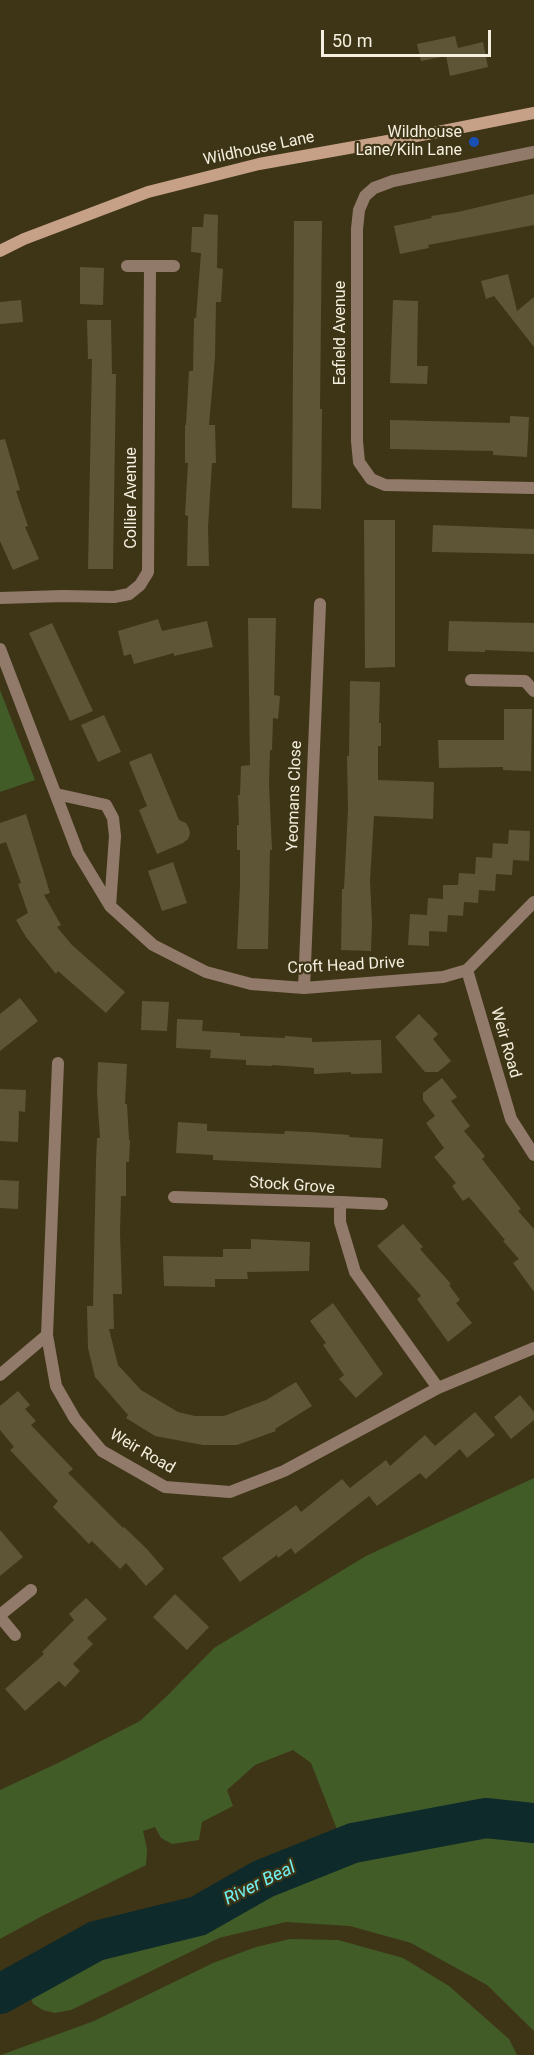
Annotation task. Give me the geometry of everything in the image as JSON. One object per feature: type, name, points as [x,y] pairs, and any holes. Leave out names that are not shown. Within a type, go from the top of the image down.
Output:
[{"type":"main road","name":"Wildhouse Lane","points":[[0,251],[24,239],[148,192],[259,164],[534,113]]},
{"type":"street","name":"Eafield Avenue","points":[[534,152],[393,181],[374,188],[365,196],[359,210],[357,229],[357,441],[359,462],[371,479],[385,485],[534,488]]},
{"type":"street","points":[[127,266],[174,266]]},
{"type":"street","name":"Collier Avenue","points":[[0,598],[114,597],[129,594],[140,585],[148,572],[150,266]]},
{"type":"street","name":"Yeomans Close","points":[[304,988],[320,604]]},
{"type":"street","name":"Croft Head Drive","points":[[0,649],[78,853],[110,906],[153,945],[206,972],[252,984],[304,988],[443,976],[467,970]]},
{"type":"street","points":[[471,680],[525,681],[534,691]]},
{"type":"street","points":[[56,794],[106,805],[113,818],[115,836],[110,906]]},
{"type":"street","points":[[467,970],[534,902]]},
{"type":"street","name":"Weir Road","points":[[467,970],[510,1119],[534,1155]]},
{"type":"street","name":"Weir Road","points":[[57,1063],[47,1335],[56,1386],[75,1419],[102,1451],[165,1488],[230,1492],[284,1471],[438,1388],[534,1348]]},
{"type":"street","name":"Stock Grove","points":[[174,1197],[340,1202],[340,1222],[355,1272],[438,1388]]},
{"type":"street","points":[[340,1202],[382,1204]]},
{"type":"street","points":[[0,1375],[47,1335]]},
{"type":"street","points":[[15,1635],[0,1616],[31,1590]]},
{"type":"green space","points":[[0,690],[35,780],[0,792]]},
{"type":"green space","points":[[534,1478],[534,1807],[486,1801],[426,1816],[338,1832],[311,1763],[293,1750],[255,1765],[227,1790],[233,1806],[202,1822],[199,1840],[172,1844],[161,1838],[155,1827],[143,1831],[147,1849],[146,1865],[0,1939],[0,1790],[140,1721],[214,1648],[366,1556]]},
{"type":"green space","points":[[484,1824],[534,1830],[534,2031],[487,1985],[411,1943],[350,1926],[286,1922],[219,1938],[71,2010],[55,2013],[33,2004],[26,1984],[180,1930],[242,1897],[350,1852]]},
{"type":"green space","points":[[290,1939],[338,1940],[403,1958],[449,1986],[509,2039],[517,2055],[1,2055],[94,2021],[213,1963],[256,1947]]},
{"type":"building","points":[[455,36],[458,48],[483,42],[488,67],[450,76],[446,56],[421,61],[417,44]]},
{"type":"building","points":[[534,194],[534,225],[428,245],[429,248],[400,254],[394,226]]},
{"type":"building","points":[[204,214],[218,215],[217,268],[223,269],[221,302],[216,302],[215,357],[209,425],[215,425],[216,463],[212,463],[208,527],[209,566],[187,566],[188,516],[185,515],[188,463],[185,463],[185,425],[189,371],[193,371],[194,318],[196,318],[201,253],[191,252],[192,227],[203,227]]},
{"type":"building","points":[[294,221],[322,221],[321,509],[292,508]]},
{"type":"building","points":[[80,267],[104,268],[103,305],[80,304]]},
{"type":"building","points":[[508,274],[517,311],[534,297],[534,347],[494,296],[486,299],[481,281]]},
{"type":"building","points":[[21,300],[23,322],[0,324],[0,302]]},
{"type":"building","points":[[393,300],[418,301],[417,366],[428,366],[427,384],[390,383]]},
{"type":"building","points":[[87,320],[111,320],[112,374],[116,374],[113,569],[88,569],[92,359],[88,359]]},
{"type":"building","points":[[510,416],[529,417],[527,457],[493,455],[493,451],[390,449],[390,420],[510,423]]},
{"type":"building","points":[[5,439],[20,490],[16,491],[28,526],[25,527],[39,559],[13,570],[0,541],[0,440]]},
{"type":"building","points":[[364,520],[395,520],[395,667],[365,668]]},
{"type":"building","points":[[433,525],[534,529],[534,554],[432,552]]},
{"type":"building","points":[[248,618],[276,618],[274,695],[280,696],[278,719],[273,718],[272,750],[270,750],[272,850],[270,850],[268,949],[237,949],[240,885],[240,850],[237,850],[238,795],[240,795],[241,766],[250,765]]},
{"type":"building","points":[[158,619],[162,631],[207,621],[213,647],[174,656],[174,653],[134,664],[131,654],[124,656],[118,631]]},
{"type":"building","points":[[449,621],[534,623],[534,652],[448,651]]},
{"type":"building","points":[[52,623],[93,711],[70,721],[29,633]]},
{"type":"building","points":[[350,681],[380,682],[381,746],[378,746],[378,780],[434,782],[433,819],[374,816],[370,880],[371,951],[341,950],[342,889],[344,889],[348,809],[347,756],[349,756]]},
{"type":"building","points":[[504,709],[532,709],[531,771],[503,770],[503,767],[439,768],[438,740],[504,740]]},
{"type":"building","points":[[104,715],[121,752],[98,762],[81,725]]},
{"type":"building","points":[[151,753],[179,820],[186,823],[190,834],[183,843],[157,854],[139,810],[147,806],[129,762]]},
{"type":"building","points":[[26,814],[50,893],[44,895],[61,925],[57,927],[72,945],[125,992],[106,1013],[58,971],[56,974],[26,937],[16,920],[28,913],[18,884],[21,883],[6,842],[0,844],[0,823]]},
{"type":"building","points":[[509,830],[530,831],[529,861],[513,860],[512,875],[496,874],[495,891],[479,890],[478,903],[464,902],[463,916],[448,915],[447,932],[429,931],[429,946],[408,945],[410,914],[427,915],[428,898],[443,899],[443,885],[458,885],[459,873],[475,874],[476,857],[492,858],[493,843],[508,844]]},
{"type":"building","points":[[173,862],[187,903],[162,911],[148,871]]},
{"type":"building","points":[[20,998],[38,1021],[0,1051],[0,1014]]},
{"type":"building","points":[[142,1001],[169,1002],[167,1031],[141,1030]]},
{"type":"building","points":[[419,1014],[438,1034],[433,1039],[451,1061],[438,1072],[425,1072],[395,1037]]},
{"type":"building","points":[[177,1019],[203,1020],[202,1031],[240,1033],[240,1036],[312,1038],[312,1042],[381,1040],[382,1073],[314,1074],[314,1068],[246,1065],[246,1060],[210,1058],[211,1050],[176,1048]]},
{"type":"building","points":[[98,1062],[127,1064],[125,1104],[127,1104],[130,1140],[129,1162],[126,1162],[126,1196],[121,1196],[122,1294],[113,1294],[114,1329],[109,1329],[118,1365],[141,1390],[178,1412],[195,1416],[224,1416],[266,1400],[296,1382],[312,1406],[275,1429],[276,1431],[237,1445],[203,1445],[155,1436],[126,1418],[128,1415],[95,1377],[88,1348],[87,1306],[93,1306],[97,1138],[100,1138],[97,1093]]},
{"type":"building","points":[[442,1078],[457,1097],[451,1101],[470,1126],[464,1131],[485,1156],[482,1159],[521,1209],[518,1211],[534,1229],[534,1292],[513,1263],[519,1259],[503,1241],[505,1240],[469,1197],[463,1201],[452,1186],[456,1183],[434,1157],[444,1148],[426,1123],[435,1116],[423,1100],[423,1093]]},
{"type":"building","points":[[0,1089],[26,1090],[25,1112],[19,1111],[18,1142],[0,1141]]},
{"type":"building","points":[[178,1122],[207,1124],[207,1131],[284,1134],[285,1131],[309,1132],[383,1139],[381,1168],[213,1160],[213,1155],[176,1153]]},
{"type":"building","points":[[0,1180],[19,1181],[18,1209],[0,1208]]},
{"type":"building","points":[[403,1224],[423,1247],[420,1249],[451,1284],[449,1285],[460,1300],[456,1303],[472,1323],[448,1342],[417,1299],[421,1296],[377,1246]]},
{"type":"building","points":[[251,1239],[310,1242],[309,1271],[247,1272],[248,1279],[215,1279],[215,1287],[164,1286],[163,1256],[223,1257],[223,1249],[251,1249]]},
{"type":"building","points":[[333,1303],[383,1374],[356,1398],[339,1379],[344,1375],[323,1345],[326,1343],[310,1321]]},
{"type":"building","points":[[18,1391],[30,1405],[25,1409],[36,1421],[31,1425],[73,1469],[68,1473],[147,1549],[164,1569],[146,1586],[126,1563],[120,1569],[92,1541],[89,1544],[53,1507],[58,1501],[10,1450],[14,1447],[0,1430],[0,1406]]},
{"type":"building","points":[[520,1395],[534,1412],[534,1420],[511,1439],[494,1417]]},
{"type":"building","points":[[475,1412],[495,1435],[467,1458],[460,1449],[426,1479],[420,1473],[377,1506],[369,1496],[295,1554],[291,1548],[278,1558],[277,1555],[240,1582],[222,1558],[296,1505],[301,1512],[342,1479],[350,1488],[386,1460],[390,1466],[425,1435],[435,1446]]},
{"type":"building","points":[[0,1530],[23,1557],[0,1576]]},
{"type":"building","points":[[175,1594],[209,1627],[187,1650],[153,1617]]},
{"type":"building","points":[[86,1598],[107,1619],[87,1638],[93,1644],[73,1664],[80,1671],[65,1687],[59,1681],[25,1711],[5,1689],[44,1654],[42,1652],[74,1620],[69,1614]]},
{"type":"waterway","name":"River Beal","points":[[0,1994],[96,1941],[198,1916],[263,1879],[353,1843],[486,1818],[534,1823]]},
{"type":"place","name":"Wildhouse Lane/Kiln Lane","points":[[474,142]]}]
